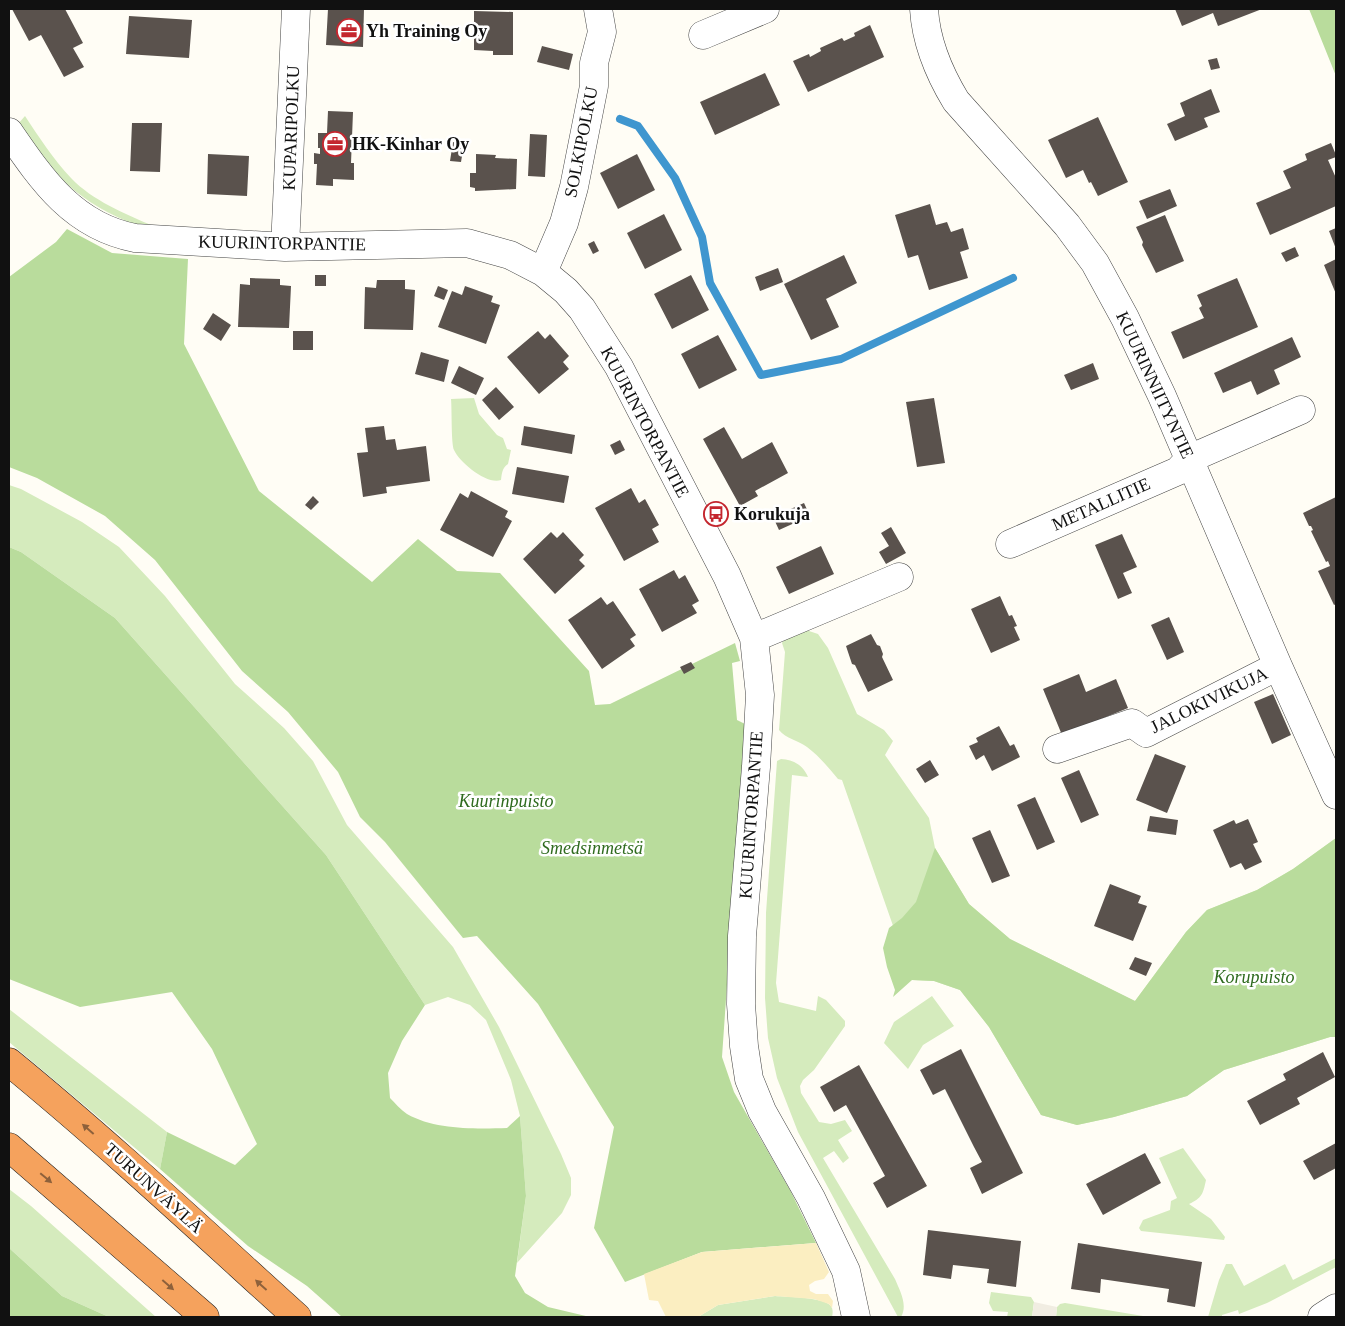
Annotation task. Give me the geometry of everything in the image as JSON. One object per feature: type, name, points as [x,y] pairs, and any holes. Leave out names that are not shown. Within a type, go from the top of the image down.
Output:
[{"type":"highway","name":"TURUNVÄYLÄ","points":[[9,1062],[138,1174],[297,1317]]},
{"type":"highway","points":[[9,1146],[205,1317]]},
{"type":"street","name":"KUPARIPOLKU","points":[[286,247],[296,9]]},
{"type":"street","name":"SOLKIPOLKU","points":[[543,272],[564,223],[574,187],[594,86],[594,63],[602,32],[598,9]]},
{"type":"street","points":[[703,35],[765,9]]},
{"type":"street","name":"KUURINNIITYNTIE","points":[[924,9],[925,22],[933,53],[946,84],[956,101],[1067,225],[1095,263],[1130,327],[1336,795]]},
{"type":"street","name":"KUURINTORPANTIE","points":[[9,132],[42,179],[71,208],[118,235],[135,238],[286,247],[467,243],[510,255],[543,272],[566,291],[582,309],[619,368],[727,576],[754,638],[760,695],[742,936],[741,1004],[744,1046],[749,1079],[762,1111],[811,1198],[846,1271],[856,1317]]},
{"type":"street","name":"METALLITIE","points":[[1010,544],[1178,471],[1189,459],[1302,410]]},
{"type":"street","points":[[754,638],[899,577]]},
{"type":"street","name":"JALOKIVIKUJA","points":[[1057,748],[1132,723],[1146,733],[1278,666]]},
{"type":"street","points":[[1322,1317],[1336,1308]]},
{"type":"green space","points":[[1309,9],[1336,9],[1336,76]]},
{"type":"green space","points":[[25,116],[46,148],[71,178],[109,206],[153,226],[151,231],[108,212],[75,191],[46,162],[18,124]]},
{"type":"green space","name":"Smedsinmetsä","points":[[67,229],[112,253],[188,259],[184,344],[259,491],[372,582],[418,539],[457,571],[500,573],[589,671],[595,705],[610,704],[735,643],[740,661],[732,663],[737,720],[745,724],[722,1057],[734,1092],[791,1192],[816,1243],[702,1252],[625,1282],[594,1228],[614,1127],[538,1004],[477,936],[463,938],[385,842],[360,817],[338,772],[288,712],[242,671],[155,560],[105,516],[37,478],[9,467],[9,277],[56,242]]},
{"type":"green space","points":[[474,398],[479,414],[497,435],[503,438],[507,449],[511,450],[508,464],[503,469],[501,480],[495,481],[474,472],[454,450],[451,399]]},
{"type":"green space","points":[[9,485],[21,489],[82,522],[119,547],[165,596],[235,684],[284,728],[313,761],[347,825],[453,947],[499,1027],[571,1178],[571,1195],[562,1213],[517,1263],[526,1196],[520,1116],[511,1080],[486,1020],[470,1005],[448,997],[425,1005],[326,855],[115,618],[21,552],[9,547]]},
{"type":"green space","points":[[9,547],[21,552],[115,618],[326,855],[425,1005],[402,1041],[388,1073],[390,1098],[407,1114],[443,1126],[507,1128],[520,1116],[526,1196],[515,1276],[525,1293],[548,1307],[590,1317],[342,1317],[307,1286],[248,1246],[160,1169],[167,1132],[235,1165],[257,1144],[212,1049],[172,992],[80,1007],[9,979]]},
{"type":"green space","name":"Korupuisto","points":[[806,630],[818,634],[828,648],[857,714],[884,730],[893,741],[885,755],[929,818],[935,848],[969,904],[1010,939],[1135,1001],[1186,932],[1207,910],[1257,890],[1293,869],[1336,838],[1336,1037],[1330,1037],[1224,1070],[1187,1096],[1114,1117],[1077,1125],[1041,1115],[989,1027],[960,990],[934,981],[912,980],[842,780],[838,779],[807,747],[779,730],[785,652],[782,643],[786,637]]},
{"type":"green space","points":[[781,759],[798,764],[804,769],[808,777],[792,775],[776,983],[779,1002],[816,1011],[818,996],[826,1000],[845,1021],[845,1026],[814,1070],[803,1080],[800,1086],[801,1093],[819,1122],[831,1124],[845,1120],[852,1131],[838,1140],[849,1158],[843,1163],[834,1151],[823,1158],[895,1279],[901,1293],[904,1308],[901,1317],[898,1317],[798,1132],[777,1078],[768,1038],[765,998],[766,913],[777,761]]},
{"type":"green space","name":"Korupuisto","points":[[1336,838],[1336,1037],[1330,1037],[1224,1070],[1187,1096],[1114,1117],[1077,1125],[1041,1115],[989,1027],[960,990],[934,981],[912,980],[893,997],[895,990],[883,948],[889,928],[902,918],[916,902],[935,848],[969,904],[1010,939],[1135,1001],[1186,932],[1207,910],[1257,890],[1293,869]]},
{"type":"green space","points":[[932,996],[954,1026],[923,1045],[908,1069],[884,1043],[894,1022]]},
{"type":"green space","points":[[9,1009],[167,1132],[160,1169],[9,1042]]},
{"type":"green space","points":[[1183,1148],[1206,1180],[1201,1195],[1197,1200],[1189,1204],[1211,1219],[1225,1237],[1224,1240],[1141,1231],[1139,1228],[1143,1220],[1170,1210],[1171,1201],[1177,1198],[1159,1158]]},
{"type":"green space","points":[[9,1189],[31,1206],[156,1317],[109,1317],[62,1296],[9,1248]]},
{"type":"green space","points":[[9,1248],[62,1296],[109,1317],[9,1317]]},
{"type":"green space","points":[[1336,1258],[1336,1267],[1267,1303],[1239,1314],[1238,1310],[1222,1315],[1222,1317],[1208,1317],[1226,1264],[1232,1264],[1244,1286],[1285,1264],[1293,1280]]},
{"type":"green space","points":[[991,1292],[1031,1297],[1034,1302],[1032,1317],[1007,1317],[1008,1312],[993,1311],[989,1303]]},
{"type":"green space","points":[[775,1296],[805,1298],[827,1303],[833,1311],[832,1317],[698,1317],[718,1305]]},
{"type":"green space","points":[[1065,1303],[1149,1317],[1056,1317],[1057,1307]]},
{"type":"sand","points":[[816,1243],[829,1272],[824,1279],[809,1285],[810,1291],[816,1294],[828,1294],[833,1301],[832,1308],[829,1304],[814,1299],[775,1296],[718,1305],[698,1317],[666,1317],[658,1301],[649,1300],[644,1274],[702,1252]]},
{"type":"shaded area","points":[[1034,1302],[1057,1307],[1056,1317],[1032,1317]]},
{"type":"building","points":[[12,9],[65,9],[83,43],[73,48],[84,67],[64,77],[41,35],[29,41]]},
{"type":"building","points":[[328,9],[364,9],[363,47],[326,45]]},
{"type":"building","points":[[1175,9],[1262,9],[1218,26],[1213,13],[1182,26]]},
{"type":"building","points":[[474,11],[513,12],[513,55],[493,55],[493,51],[474,50]]},
{"type":"building","points":[[129,16],[192,20],[189,58],[126,54]]},
{"type":"building","points":[[870,25],[884,57],[808,92],[793,61],[809,54],[810,57],[821,51],[820,48],[842,38],[844,41],[855,36],[854,33]]},
{"type":"building","points":[[542,46],[573,54],[569,70],[537,62]]},
{"type":"building","points":[[1217,58],[1220,68],[1211,70],[1208,60]]},
{"type":"building","points":[[765,73],[780,105],[715,135],[700,102]]},
{"type":"building","points":[[1211,89],[1220,112],[1204,118],[1208,127],[1175,141],[1167,124],[1185,116],[1180,103]]},
{"type":"building","points":[[328,111],[353,112],[351,163],[354,163],[354,180],[333,179],[333,186],[316,185],[317,164],[314,164],[314,153],[320,154],[318,133],[327,133]]},
{"type":"building","points":[[1098,117],[1128,182],[1098,196],[1083,170],[1066,178],[1048,140]]},
{"type":"building","points":[[132,123],[162,123],[160,172],[130,171]]},
{"type":"building","points":[[530,134],[547,135],[545,177],[528,176]]},
{"type":"building","points":[[453,142],[464,144],[461,162],[450,161]]},
{"type":"building","points":[[1331,143],[1336,157],[1328,160],[1336,178],[1336,206],[1270,235],[1256,203],[1291,188],[1283,171],[1307,160],[1305,154]]},
{"type":"building","points":[[208,154],[249,156],[247,196],[207,194]]},
{"type":"building","points":[[476,154],[496,155],[495,158],[517,159],[516,189],[475,191],[475,188],[470,187],[470,173],[476,173]]},
{"type":"building","points":[[637,154],[655,190],[618,209],[600,173]]},
{"type":"building","points":[[1170,189],[1177,206],[1147,219],[1139,201]]},
{"type":"building","points":[[930,204],[936,225],[947,222],[951,232],[963,228],[969,249],[960,252],[968,278],[929,290],[918,255],[908,258],[895,215]]},
{"type":"building","points":[[664,214],[682,250],[645,269],[627,233]]},
{"type":"building","points":[[1165,215],[1184,261],[1156,273],[1142,245],[1143,242],[1136,227]]},
{"type":"building","points":[[1336,228],[1336,249],[1329,231]]},
{"type":"building","points":[[594,241],[599,251],[593,254],[588,244]]},
{"type":"building","points":[[1295,247],[1299,256],[1286,262],[1281,253]]},
{"type":"building","points":[[844,255],[857,283],[826,299],[839,327],[811,340],[784,284]]},
{"type":"building","points":[[1336,259],[1336,294],[1324,265]]},
{"type":"building","points":[[778,268],[783,282],[760,291],[755,277]]},
{"type":"building","points":[[315,275],[326,275],[326,286],[315,286]]},
{"type":"building","points":[[691,275],[709,310],[672,329],[654,294]]},
{"type":"building","points":[[250,278],[280,279],[280,285],[291,286],[289,328],[238,327],[240,284],[250,285]]},
{"type":"building","points":[[1237,278],[1258,327],[1183,359],[1171,332],[1204,318],[1199,308],[1202,306],[1197,295]]},
{"type":"building","points":[[377,280],[405,280],[405,289],[415,290],[413,330],[364,329],[365,287],[376,288]]},
{"type":"building","points":[[438,286],[448,290],[444,300],[434,296]]},
{"type":"building","points":[[465,286],[493,296],[491,302],[500,305],[486,344],[438,327],[452,291],[462,295]]},
{"type":"building","points":[[213,313],[231,325],[221,341],[203,329]]},
{"type":"building","points":[[293,331],[313,331],[313,350],[293,350]]},
{"type":"building","points":[[538,331],[545,339],[550,334],[569,356],[563,362],[569,369],[539,394],[507,357]]},
{"type":"building","points":[[718,335],[737,370],[699,389],[681,354]]},
{"type":"building","points":[[1292,337],[1301,357],[1274,370],[1280,384],[1257,395],[1251,381],[1223,393],[1214,373]]},
{"type":"building","points":[[421,352],[449,360],[444,382],[415,374]]},
{"type":"building","points":[[1093,363],[1099,379],[1071,390],[1064,375]]},
{"type":"building","points":[[459,366],[484,378],[476,395],[451,383]]},
{"type":"building","points":[[496,387],[514,407],[499,420],[482,400]]},
{"type":"building","points":[[934,398],[945,463],[917,467],[906,402]]},
{"type":"building","points":[[384,426],[386,440],[395,439],[397,450],[426,446],[430,481],[386,487],[387,493],[363,497],[357,453],[368,452],[365,428]]},
{"type":"building","points":[[524,426],[575,435],[572,454],[521,445]]},
{"type":"building","points":[[724,427],[742,459],[772,442],[788,473],[755,491],[758,496],[740,506],[703,439]]},
{"type":"building","points":[[620,440],[625,450],[615,455],[610,445]]},
{"type":"building","points":[[517,467],[569,476],[564,503],[512,494]]},
{"type":"building","points":[[631,488],[639,503],[645,499],[659,525],[652,529],[659,542],[624,561],[595,508]]},
{"type":"building","points":[[471,491],[508,511],[505,517],[512,521],[493,557],[440,530],[460,493],[468,498]]},
{"type":"building","points":[[313,496],[319,502],[311,510],[305,505]]},
{"type":"building","points":[[1336,497],[1336,604],[1334,605],[1318,571],[1330,566],[1328,561],[1326,562],[1311,531],[1313,530],[1303,513]]},
{"type":"building","points":[[804,503],[810,516],[779,530],[773,517]]},
{"type":"building","points":[[891,527],[906,553],[886,564],[879,552],[889,546],[881,533]]},
{"type":"building","points":[[551,532],[557,538],[563,532],[584,555],[579,560],[585,566],[555,594],[523,559]]},
{"type":"building","points":[[1122,534],[1137,567],[1123,573],[1132,593],[1118,599],[1095,545]]},
{"type":"building","points":[[821,546],[834,574],[789,594],[776,567]]},
{"type":"building","points":[[674,570],[679,579],[685,575],[699,601],[692,605],[697,613],[662,632],[639,589]]},
{"type":"building","points":[[1000,596],[1009,616],[1012,615],[1017,626],[1014,627],[1020,640],[991,653],[971,609]]},
{"type":"building","points":[[601,597],[607,605],[613,601],[636,635],[630,639],[635,646],[602,669],[568,620]]},
{"type":"building","points":[[1169,617],[1184,652],[1167,660],[1151,625]]},
{"type":"building","points":[[871,634],[877,645],[880,646],[883,654],[882,657],[893,680],[868,692],[855,665],[852,664],[846,646]]},
{"type":"building","points":[[691,662],[695,668],[684,674],[680,667]]},
{"type":"building","points":[[1079,674],[1086,692],[1116,679],[1128,708],[1062,735],[1043,689]]},
{"type":"building","points":[[1273,694],[1291,735],[1272,744],[1254,702]]},
{"type":"building","points":[[999,726],[1010,746],[1014,744],[1020,757],[992,771],[984,755],[976,760],[969,746],[978,742],[976,738]]},
{"type":"building","points":[[1155,754],[1186,766],[1167,813],[1136,800]]},
{"type":"building","points":[[930,760],[939,775],[925,783],[916,769]]},
{"type":"building","points":[[1079,770],[1099,815],[1081,823],[1061,778]]},
{"type":"building","points":[[1035,797],[1055,842],[1037,850],[1017,805]]},
{"type":"building","points":[[1150,816],[1178,820],[1176,835],[1147,831]]},
{"type":"building","points":[[1248,819],[1258,842],[1253,844],[1262,862],[1245,870],[1241,863],[1230,868],[1213,830],[1234,820],[1236,824]]},
{"type":"building","points":[[990,830],[1010,876],[992,883],[972,838]]},
{"type":"building","points":[[1110,884],[1141,896],[1138,903],[1147,906],[1133,941],[1094,926]]},
{"type":"building","points":[[1135,957],[1152,963],[1146,976],[1129,969]]},
{"type":"building","points":[[961,1049],[1023,1173],[982,1194],[970,1168],[982,1162],[945,1089],[933,1095],[920,1070]]},
{"type":"building","points":[[1323,1052],[1335,1077],[1297,1098],[1300,1104],[1260,1125],[1247,1101],[1286,1080],[1283,1074]]},
{"type":"building","points":[[859,1065],[927,1186],[887,1208],[873,1183],[885,1176],[846,1105],[834,1112],[820,1087]]},
{"type":"building","points":[[1336,1143],[1336,1168],[1314,1180],[1303,1161]]},
{"type":"building","points":[[1145,1153],[1161,1183],[1103,1215],[1086,1184]]},
{"type":"building","points":[[928,1230],[1021,1241],[1016,1287],[987,1283],[989,1269],[953,1265],[951,1279],[923,1275]]},
{"type":"building","points":[[1078,1243],[1202,1262],[1195,1307],[1167,1302],[1169,1289],[1101,1279],[1100,1293],[1071,1289]]},
{"type":"waterway","points":[[620,119],[638,126],[675,178],[702,237],[710,283],[761,375],[841,359],[1013,278]]},
{"type":"place","name":"Yh Training Oy","points":[[349,31]]},
{"type":"place","name":"HK-Kinhar Oy","points":[[335,144]]},
{"type":"place","name":"Korukuja","points":[[716,514]]},
{"type":"park label","name":"Kuurinpuisto","points":[[506,801]]}]
